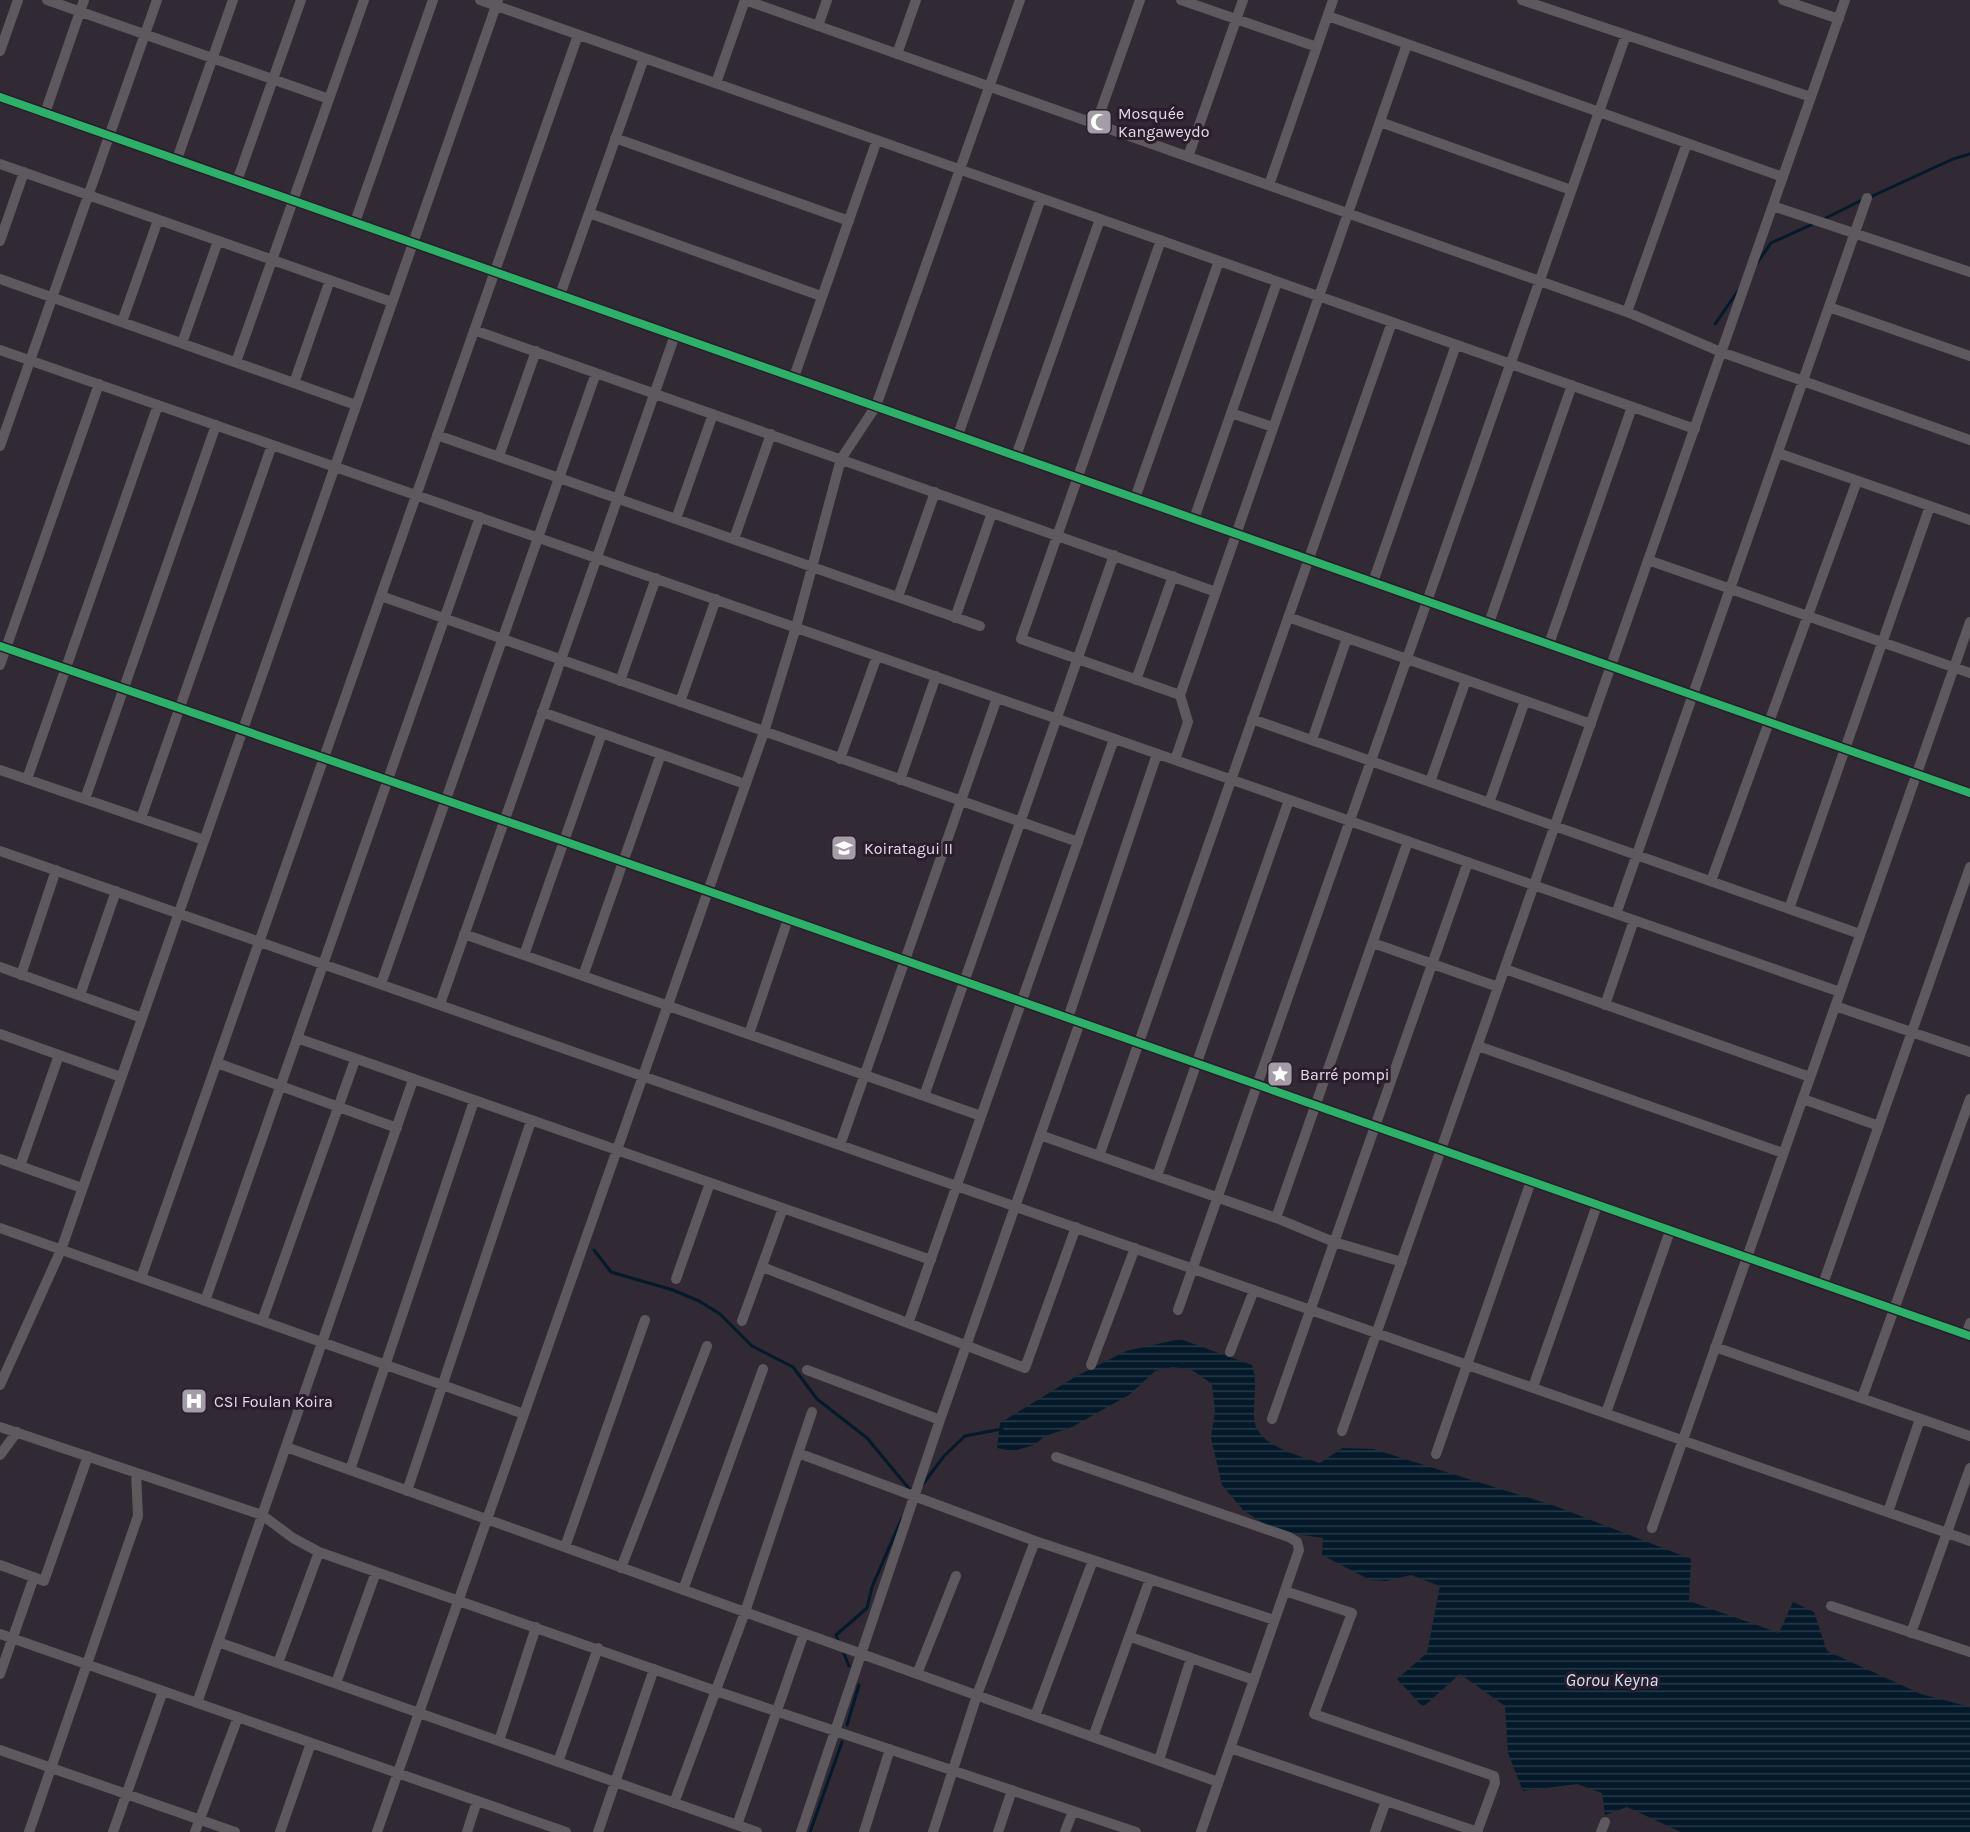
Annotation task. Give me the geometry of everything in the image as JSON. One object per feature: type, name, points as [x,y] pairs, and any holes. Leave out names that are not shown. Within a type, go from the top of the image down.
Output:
[{"type":"street","points":[[0,51],[18,0]]},
{"type":"street","points":[[47,0],[329,99]]},
{"type":"street","points":[[45,113],[84,0]]},
{"type":"street","points":[[0,446],[157,0]]},
{"type":"street","points":[[177,159],[233,0]]},
{"type":"street","points":[[237,181],[301,0]]},
{"type":"street","points":[[236,362],[364,0]]},
{"type":"street","points":[[355,222],[433,0]]},
{"type":"street","points":[[480,0],[497,3],[644,58],[1695,429]]},
{"type":"street","points":[[716,83],[745,0],[1539,280],[1628,312],[1721,352],[1970,440]]},
{"type":"street","points":[[818,26],[827,0]]},
{"type":"street","points":[[897,54],[916,0]]},
{"type":"street","points":[[377,1832],[764,732],[796,627],[810,567],[841,459],[876,406],[1020,0]]},
{"type":"street","points":[[1096,124],[1140,0]]},
{"type":"street","points":[[1181,0],[1317,47]]},
{"type":"street","points":[[1188,156],[1244,0]]},
{"type":"street","points":[[1269,185],[1333,0]]},
{"type":"street","points":[[1522,0],[1811,97]]},
{"type":"street","points":[[1783,0],[1839,19]]},
{"type":"street","points":[[1342,1431],[1845,0]]},
{"type":"street","points":[[0,1385],[60,1250],[497,3]]},
{"type":"street","points":[[1328,16],[1783,177]]},
{"type":"street","points":[[141,1278],[578,34]]},
{"type":"street","points":[[1178,1310],[1626,35]]},
{"type":"street","points":[[1175,760],[1188,722],[1180,695],[1407,44]]},
{"type":"street","points":[[560,295],[644,58]]},
{"type":"street","points":[[0,97],[1970,792]]},
{"type":"street","points":[[1380,122],[1571,190]]},
{"type":"street","points":[[615,138],[849,221]]},
{"type":"street","points":[[794,377],[877,140]]},
{"type":"street","points":[[1628,312],[1687,143]]},
{"type":"street","points":[[0,164],[392,302]]},
{"type":"street","points":[[0,241],[24,172]]},
{"type":"street","points":[[958,435],[1041,198]]},
{"type":"street","points":[[1616,914],[1868,198]]},
{"type":"street","points":[[1773,206],[1970,272]]},
{"type":"street","points":[[589,213],[821,296]]},
{"type":"street","points":[[122,322],[158,219]]},
{"type":"street","points":[[1016,456],[1100,219]]},
{"type":"street","points":[[1161,240],[1021,639],[1180,695]]},
{"type":"street","points":[[182,343],[218,241]]},
{"type":"street","points":[[1135,498],[1219,261]]},
{"type":"street","points":[[0,279],[356,405]]},
{"type":"street","points":[[294,383],[330,280]]},
{"type":"street","points":[[1194,519],[1277,282]]},
{"type":"street","points":[[1829,307],[1970,356]]},
{"type":"street","points":[[1099,1156],[1392,322]]},
{"type":"street","points":[[474,330],[1216,592]]},
{"type":"street","points":[[440,1004],[675,335]]},
{"type":"street","points":[[1373,582],[1456,345]]},
{"type":"street","points":[[0,350],[1840,992]]},
{"type":"street","points":[[499,456],[536,351]]},
{"type":"street","points":[[381,984],[596,373]]},
{"type":"street","points":[[0,665],[3,647],[99,384]]},
{"type":"street","points":[[1489,622],[1572,386]]},
{"type":"street","points":[[27,779],[158,405]]},
{"type":"street","points":[[1549,644],[1632,407]]},
{"type":"street","points":[[1231,413],[1273,427]]},
{"type":"street","points":[[676,519],[713,414]]},
{"type":"street","points":[[85,799],[216,425]]},
{"type":"street","points":[[734,540],[771,434]]},
{"type":"street","points":[[437,435],[980,626]]},
{"type":"street","points":[[141,818],[272,445]]},
{"type":"street","points":[[1778,453],[1970,520]]},
{"type":"street","points":[[1711,881],[1857,480]]},
{"type":"street","points":[[898,597],[935,492]]},
{"type":"street","points":[[1789,909],[1930,506]]},
{"type":"street","points":[[956,618],[992,513]]},
{"type":"street","points":[[205,1301],[480,517]]},
{"type":"street","points":[[924,1096],[1114,555]]},
{"type":"street","points":[[1648,560],[1970,673]]},
{"type":"street","points":[[1136,680],[1173,576]]},
{"type":"street","points":[[620,681],[656,578]]},
{"type":"street","points":[[381,596],[1077,842]]},
{"type":"street","points":[[680,702],[716,599]]},
{"type":"street","points":[[1288,617],[1591,724]]},
{"type":"street","points":[[1652,1528],[1970,622]]},
{"type":"street","points":[[1311,740],[1347,638]]},
{"type":"street","points":[[3,647],[905,960],[1968,1336],[1970,1323]]},
{"type":"street","points":[[840,759],[877,656]]},
{"type":"street","points":[[900,780],[936,676]]},
{"type":"street","points":[[1430,782],[1466,680]]},
{"type":"street","points":[[840,1144],[997,698]]},
{"type":"street","points":[[1489,803],[1525,700]]},
{"type":"street","points":[[542,712],[745,784]]},
{"type":"street","points":[[1252,719],[1860,934]]},
{"type":"street","points":[[524,955],[602,733]]},
{"type":"street","points":[[909,1321],[1114,738]]},
{"type":"street","points":[[583,976],[661,754]]},
{"type":"street","points":[[1068,1018],[1158,754]]},
{"type":"street","points":[[0,770],[204,840]]},
{"type":"street","points":[[1157,1176],[1289,800]]},
{"type":"street","points":[[1276,1218],[1408,841]]},
{"type":"street","points":[[0,851],[1970,1541]]},
{"type":"street","points":[[1272,1419],[1468,862]]},
{"type":"street","points":[[1823,1284],[1970,867]]},
{"type":"street","points":[[21,975],[56,870]]},
{"type":"street","points":[[80,995],[116,891]]},
{"type":"street","points":[[749,1034],[788,919]]},
{"type":"street","points":[[1605,1005],[1634,920]]},
{"type":"street","points":[[464,934],[981,1116]]},
{"type":"street","points":[[1372,943],[1498,987]]},
{"type":"street","points":[[0,968],[142,1018]]},
{"type":"street","points":[[1505,969],[1810,1077]]},
{"type":"street","points":[[1835,1006],[1970,1052]]},
{"type":"street","points":[[801,1832],[914,1495],[1080,1022]]},
{"type":"street","points":[[0,1034],[121,1077]]},
{"type":"street","points":[[297,1038],[931,1260]]},
{"type":"street","points":[[1478,1046],[1783,1153]]},
{"type":"street","points":[[20,1166],[59,1055]]},
{"type":"street","points":[[262,1321],[355,1060]]},
{"type":"street","points":[[217,1063],[397,1128]]},
{"type":"street","points":[[197,1703],[413,1080]]},
{"type":"street","points":[[1803,1099],[1879,1126]]},
{"type":"street","points":[[1862,1398],[1896,1310],[1970,1099]]},
{"type":"street","points":[[350,1470],[474,1101]]},
{"type":"street","points":[[407,1491],[531,1121]]},
{"type":"street","points":[[1040,1135],[1276,1218],[1334,1242],[1402,1262]]},
{"type":"street","points":[[0,1159],[82,1188]]},
{"type":"street","points":[[1436,1454],[1531,1181]]},
{"type":"street","points":[[676,1279],[710,1183]]},
{"type":"street","points":[[1533,1387],[1597,1204]]},
{"type":"street","points":[[742,1321],[783,1208]]},
{"type":"street","points":[[762,1266],[909,1321],[1025,1368],[1076,1227]]},
{"type":"street","points":[[0,1228],[524,1414]]},
{"type":"street","points":[[1606,1413],[1670,1231]]},
{"type":"street","points":[[1091,1365],[1135,1248]]},
{"type":"street","points":[[1230,1352],[1254,1290]]},
{"type":"street","points":[[565,1547],[645,1320]]},
{"type":"street","points":[[621,1568],[707,1346]]},
{"type":"street","points":[[1716,1347],[1970,1436]]},
{"type":"street","points":[[683,1590],[763,1369]]},
{"type":"street","points":[[807,1370],[940,1420]]},
{"type":"street","points":[[674,1803],[745,1612],[812,1412]]},
{"type":"street","points":[[1888,1512],[1920,1419]]},
{"type":"street","points":[[0,1426],[262,1515],[293,1538],[319,1552],[716,1691],[1131,1831]]},
{"type":"street","points":[[0,1455],[16,1432]]},
{"type":"street","points":[[286,1447],[1218,1782]]},
{"type":"street","points":[[798,1453],[1035,1541],[1274,1620]]},
{"type":"street","points":[[0,1565],[44,1581],[88,1456]]},
{"type":"street","points":[[1056,1457],[1289,1537],[1297,1542],[1299,1550],[1201,1832]]},
{"type":"street","points":[[1911,1633],[1970,1468]]},
{"type":"street","points":[[28,1832],[138,1516],[136,1473]]},
{"type":"street","points":[[933,1832],[977,1695],[1035,1541]]},
{"type":"street","points":[[278,1663],[319,1552]]},
{"type":"street","points":[[1035,1716],[1093,1560]]},
{"type":"street","points":[[336,1683],[376,1572]]},
{"type":"street","points":[[917,1674],[956,1576]]},
{"type":"street","points":[[0,1674],[34,1577]]},
{"type":"street","points":[[1093,1737],[1131,1637],[1150,1579]]},
{"type":"street","points":[[1230,1748],[1478,1832],[1495,1783],[1494,1776],[1314,1714],[1352,1614],[1285,1591]]},
{"type":"street","points":[[1830,1606],[1970,1652]]},
{"type":"street","points":[[499,1741],[536,1627]]},
{"type":"street","points":[[737,1825],[804,1633]]},
{"type":"street","points":[[0,1634],[566,1832]]},
{"type":"street","points":[[1131,1637],[1254,1680]]},
{"type":"street","points":[[218,1642],[757,1832]]},
{"type":"street","points":[[558,1762],[598,1648]]},
{"type":"street","points":[[1159,1760],[1191,1658]]},
{"type":"street","points":[[598,1832],[654,1669]]},
{"type":"street","points":[[113,1832],[164,1692]]},
{"type":"street","points":[[195,1832],[238,1718]]},
{"type":"street","points":[[280,1832],[311,1743]]},
{"type":"street","points":[[864,1832],[890,1749]]},
{"type":"street","points":[[0,1750],[235,1832]]},
{"type":"street","points":[[998,1832],[1012,1790]]},
{"type":"street","points":[[467,1832],[477,1801]]},
{"type":"street","points":[[1375,1832],[1386,1801]]},
{"type":"street","points":[[1065,1832],[1073,1811]]},
{"type":"water","name":"Gorou Keyna","points":[[1180,1339],[1252,1365],[1255,1378],[1256,1427],[1269,1442],[1289,1452],[1320,1463],[1342,1448],[1373,1449],[1555,1506],[1691,1559],[1689,1601],[1779,1633],[1793,1602],[1814,1612],[1827,1651],[1921,1694],[1970,1707],[1970,1832],[1681,1832],[1627,1807],[1605,1815],[1602,1793],[1577,1784],[1523,1791],[1508,1753],[1505,1706],[1460,1674],[1423,1707],[1397,1679],[1427,1653],[1440,1586],[1411,1575],[1386,1581],[1370,1580],[1322,1555],[1323,1538],[1275,1531],[1243,1510],[1222,1485],[1211,1438],[1215,1411],[1212,1384],[1192,1370],[1173,1367],[1155,1371],[1129,1395],[1072,1427],[1045,1436],[1034,1445],[1013,1451],[997,1448],[1000,1423],[1075,1377],[1126,1351]]},
{"type":"waterway","points":[[1868,198],[1953,159],[1970,154]]},
{"type":"waterway","points":[[1822,220],[1862,200]]},
{"type":"waterway","points":[[1757,263],[1771,243],[1813,224]]},
{"type":"waterway","points":[[1715,324],[1738,291]]},
{"type":"waterway","points":[[594,1250],[611,1272],[673,1290],[699,1301],[720,1314],[752,1346],[793,1367],[817,1399],[867,1438],[911,1491]]},
{"type":"waterway","points":[[923,1484],[944,1456],[965,1436],[1002,1429]]},
{"type":"waterway","points":[[839,1643],[836,1635],[867,1608],[872,1587],[902,1518]]},
{"type":"waterway","points":[[843,1651],[849,1666]]},
{"type":"waterway","points":[[847,1725],[859,1685]]},
{"type":"waterway","points":[[810,1832],[842,1742]]},
{"type":"cycle path","points":[[0,97],[1970,793]]},
{"type":"cycle path","points":[[0,646],[708,891],[1970,1336]]},
{"type":"place","name":"Mosquée Kangaweydo","points":[[1099,122]]},
{"type":"place","name":"Koiratagui II","points":[[844,848]]},
{"type":"place","name":"Barré pompi","points":[[1280,1074]]},
{"type":"place","name":"CSI Foulan Koira","points":[[194,1401]]}]
